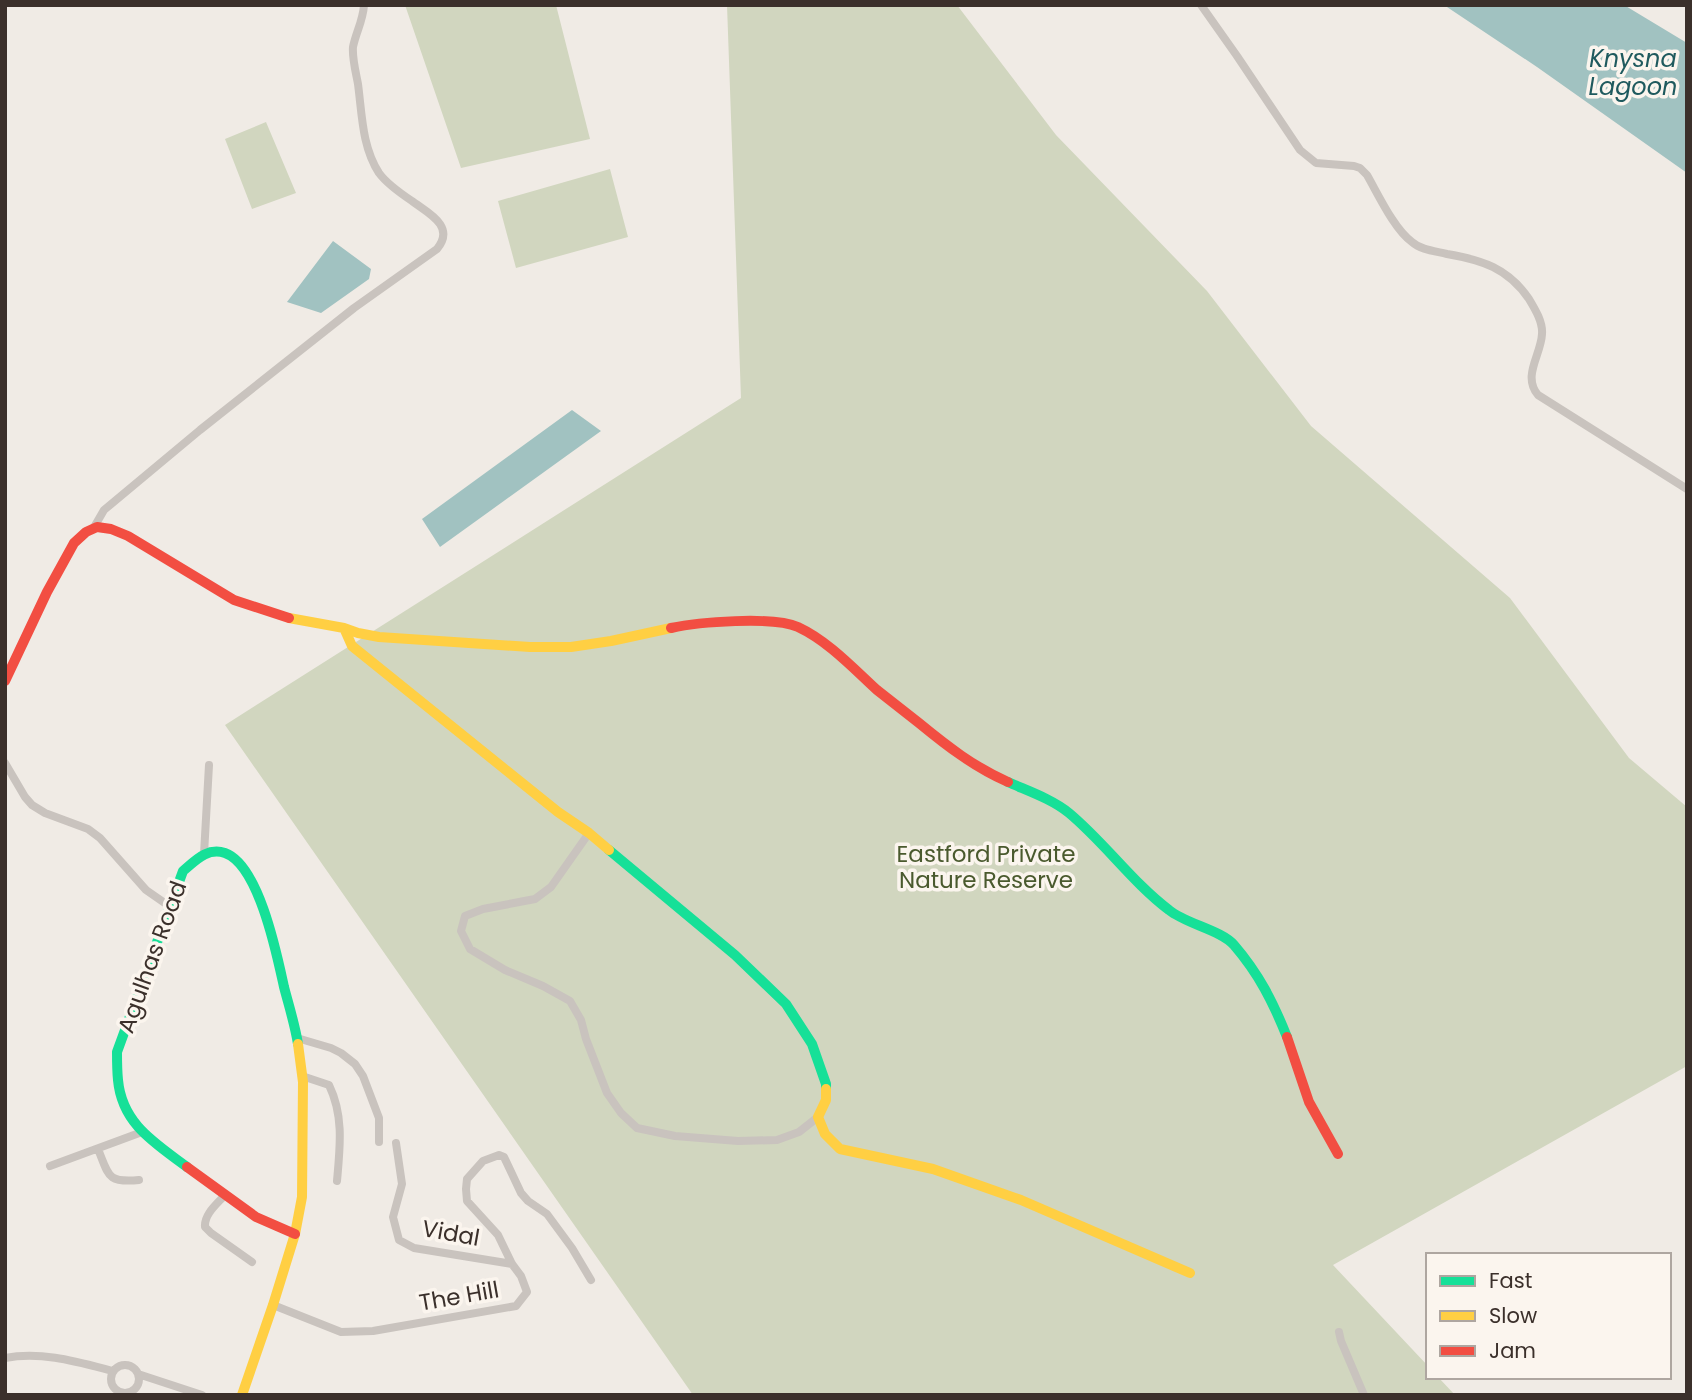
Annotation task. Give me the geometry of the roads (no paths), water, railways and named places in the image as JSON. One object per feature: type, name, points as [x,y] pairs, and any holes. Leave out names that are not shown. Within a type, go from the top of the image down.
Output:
[{"type":"street","points":[[5,681],[67,555],[77,540],[93,529],[104,510],[354,308],[438,249],[442,243],[442,227],[436,217],[387,182],[368,149],[353,50],[364,5]]},
{"type":"street","points":[[1201,5],[1290,138],[1308,158],[1315,163],[1360,168],[1367,175],[1402,234],[1414,244],[1490,264],[1516,284],[1528,298],[1541,324],[1542,335],[1531,373],[1533,389],[1538,395],[1687,489]]},
{"type":"street","points":[[93,529],[107,528],[128,536],[234,600],[290,619],[379,637],[530,647],[571,647],[687,624],[764,621],[800,628],[838,653],[880,692],[964,759],[1068,812],[1101,842],[1151,897],[1172,913],[1232,942],[1261,980],[1290,1044],[1309,1102],[1338,1154]]},
{"type":"street","points":[[344,628],[352,646],[558,812],[589,833],[735,955],[786,1004],[812,1044],[826,1084],[826,1100],[818,1117],[799,1132],[778,1140],[738,1141],[675,1136],[637,1128],[621,1113],[607,1093],[581,1020],[570,1001],[543,986],[505,971],[470,949],[461,931],[465,916],[501,905],[535,899],[551,887],[589,833]]},
{"type":"street","points":[[5,764],[32,805],[100,838],[146,890],[169,906]]},
{"type":"street","points":[[209,765],[204,854],[224,853],[235,859],[249,877],[269,924],[297,1038],[302,1076],[302,1197],[295,1234],[274,1306],[242,1395]]},
{"type":"street","name":"Agulhas Road","points":[[204,854],[183,871],[117,1052],[118,1082],[122,1099],[128,1112],[148,1138],[256,1217],[295,1234]]},
{"type":"street","points":[[297,1038],[331,1048],[355,1064],[363,1076],[379,1118],[379,1142]]},
{"type":"street","points":[[302,1076],[329,1085],[336,1099],[341,1138],[337,1181]]},
{"type":"street","points":[[818,1117],[825,1134],[840,1149],[933,1170],[1021,1200],[1190,1273]]},
{"type":"street","points":[[50,1166],[142,1132]]},
{"type":"street","name":"Vidal","points":[[396,1143],[402,1184],[393,1217],[399,1240],[414,1248],[513,1264]]},
{"type":"street","points":[[98,1149],[114,1179],[122,1182],[139,1181]]},
{"type":"street","name":"The Hill","points":[[274,1306],[341,1332],[373,1331],[516,1306],[527,1292],[521,1276],[498,1235],[467,1201],[467,1179],[483,1161],[499,1155],[504,1157],[521,1193],[547,1214],[572,1248],[590,1280]]},
{"type":"street","points":[[225,1195],[207,1216],[205,1227],[252,1262]]},
{"type":"street","points":[[1339,1332],[1364,1395]]},
{"type":"street","points":[[5,1358],[52,1357],[113,1371]]},
{"type":"street","points":[[138,1374],[135,1393],[116,1391],[111,1381],[113,1371],[126,1365],[131,1366],[138,1374],[202,1395]]},
{"type":"water","name":"Knysna Lagoon","points":[[1444,5],[1624,5],[1687,43],[1687,173],[1537,67]]},
{"type":"water","points":[[333,241],[371,269],[369,279],[321,313],[287,302]]},
{"type":"water","points":[[572,410],[601,431],[440,547],[422,519]]},
{"type":"park label","name":"Eastford Private Nature Reserve","points":[[986,867]]}]
